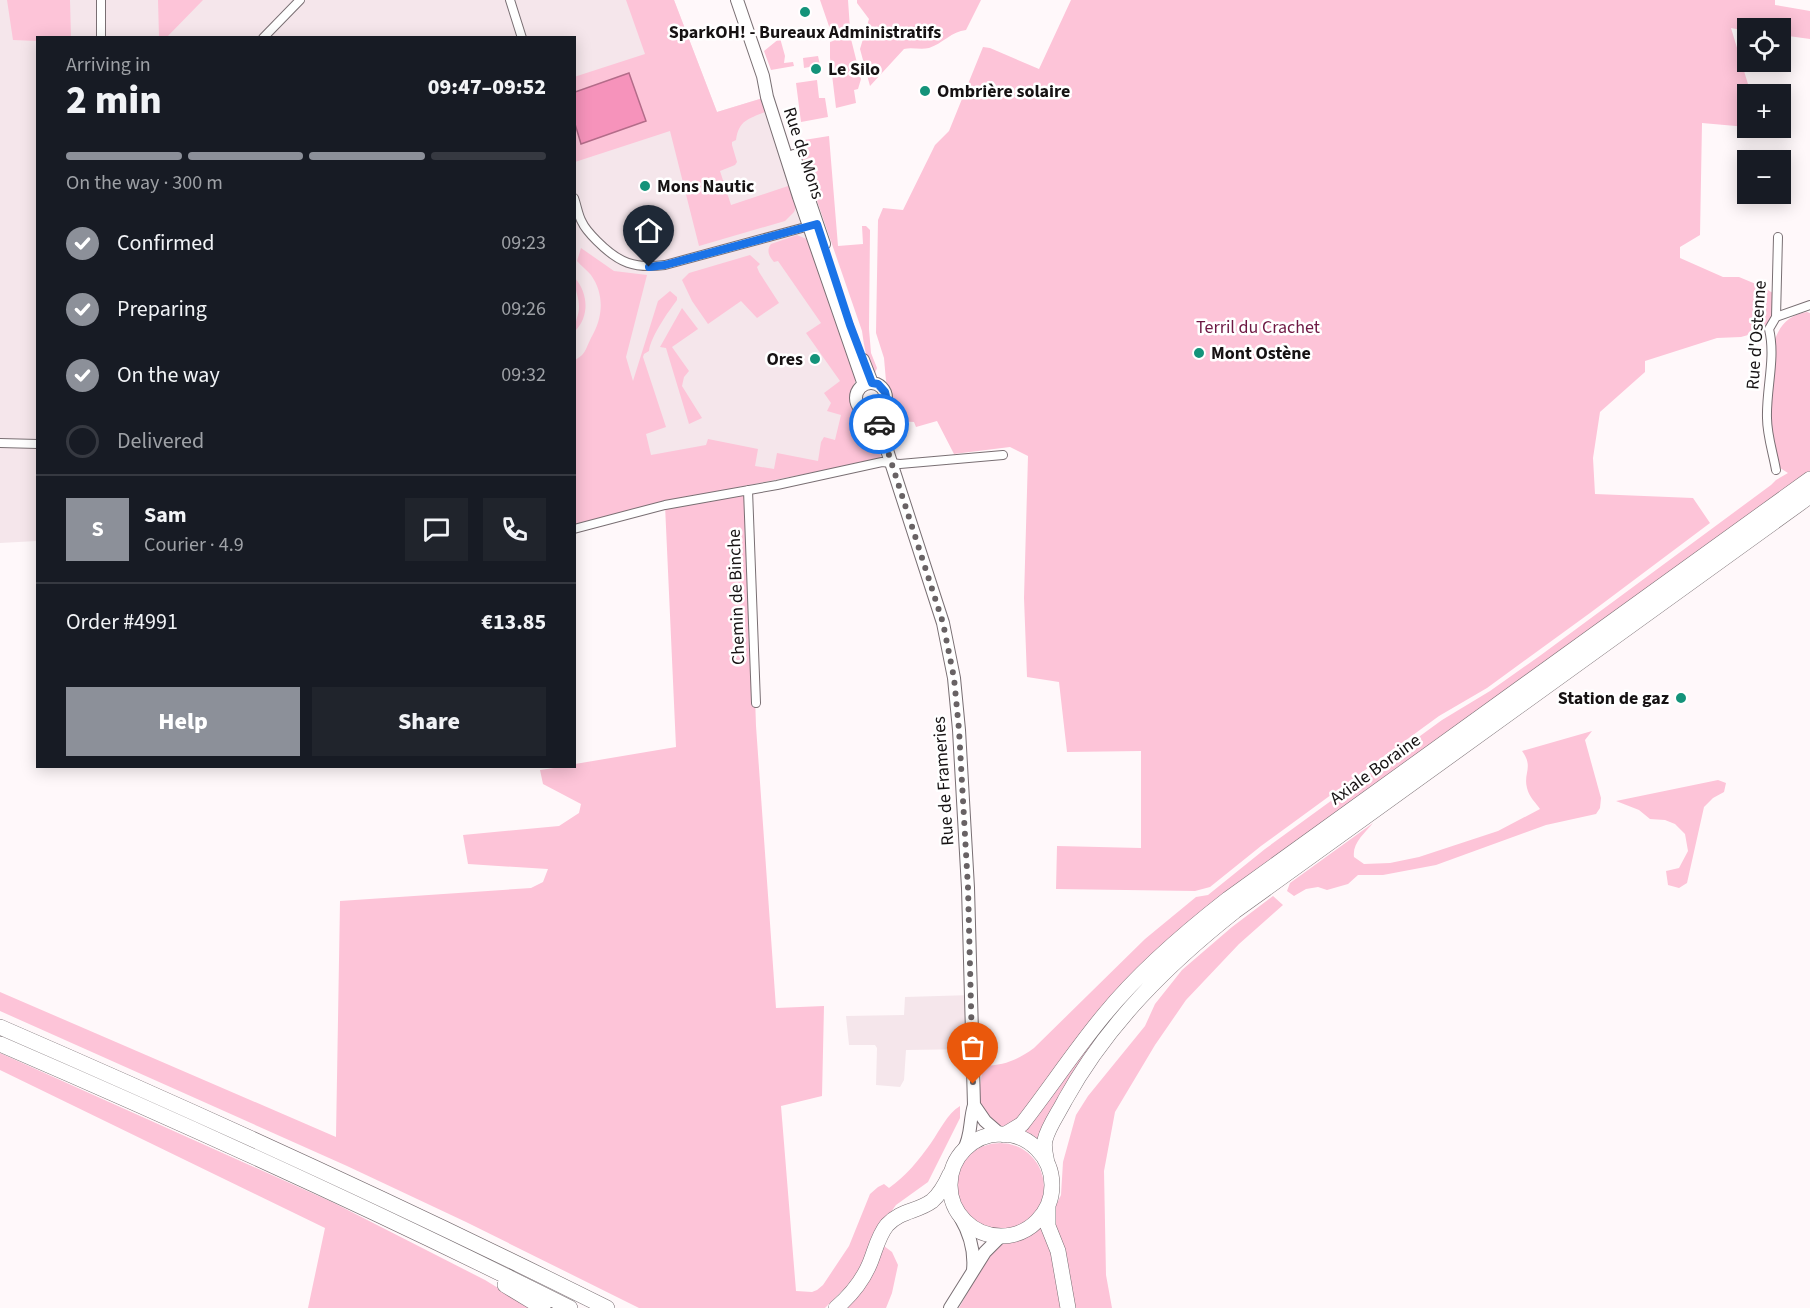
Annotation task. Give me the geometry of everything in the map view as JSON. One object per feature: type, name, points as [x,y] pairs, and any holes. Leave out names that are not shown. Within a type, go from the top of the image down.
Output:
[{"type":"highway","name":"Axiale Boraine","points":[[1002,1135],[1022,1124],[1084,1039],[1118,999],[1142,973],[1188,932],[1228,900],[1810,479]]},
{"type":"highway","name":"Axiale Boraine","points":[[1047,1163],[1045,1140],[1060,1108],[1080,1075],[1113,1029],[1191,946],[1235,911],[1810,496]]},
{"type":"highway","points":[[0,1027],[368,1191],[607,1308]]},
{"type":"highway","points":[[0,1044],[173,1119],[464,1255],[570,1308]]},
{"type":"highway","points":[[1048,1204],[1044,1213],[1030,1227],[1021,1232],[1001,1236],[983,1233],[967,1224],[954,1207],[950,1183],[956,1160],[963,1151],[980,1139],[1002,1135],[1025,1140],[1034,1146],[1047,1163],[1052,1183],[1048,1204],[1048,1226],[1058,1251],[1068,1308]]},
{"type":"highway","points":[[836,1308],[855,1288],[865,1273],[885,1228],[903,1212],[931,1201],[939,1193],[952,1171]]},
{"type":"highway","points":[[464,1255],[478,1269],[543,1308]]},
{"type":"main road","name":"Rue de Mons","points":[[737,0],[767,97],[794,165],[868,384]]},
{"type":"main road","points":[[868,384],[883,387],[887,397],[883,408],[875,413],[868,413],[858,406],[856,396],[861,387],[868,384]]},
{"type":"main road","points":[[875,413],[892,463]]},
{"type":"main road","name":"Rue de Frameries","points":[[892,463],[943,623],[954,678],[968,888],[974,1105],[971,1114],[970,1138],[963,1151]]},
{"type":"main road","points":[[974,1105],[985,1121],[1002,1135]]},
{"type":"main road","points":[[960,1217],[970,1238],[974,1260],[973,1270]]},
{"type":"main road","points":[[950,1308],[984,1251],[1001,1236]]},
{"type":"street","points":[[101,0],[101,36]]},
{"type":"street","points":[[265,36],[300,0]]},
{"type":"street","points":[[510,0],[521,36]]},
{"type":"street","points":[[578,223],[615,257],[630,265],[649,267],[665,265],[813,225]]},
{"type":"street","name":"Rue d'Ostenne","points":[[1776,470],[1767,420],[1771,357],[1769,329],[1776,317],[1778,237]]},
{"type":"street","points":[[1776,317],[1810,305]]},
{"type":"street","points":[[0,443],[36,444]]},
{"type":"street","points":[[576,528],[665,505],[882,462],[900,464],[1003,455]]},
{"type":"street","name":"Chemin de Binche","points":[[748,490],[756,703]]},
{"type":"shaded area","points":[[0,0],[674,0],[717,112],[763,98],[835,312],[834,319],[846,347],[855,382],[851,396],[852,404],[871,424],[881,453],[880,459],[665,502],[576,529],[576,36],[36,36],[36,541],[0,543]]},
{"type":"shaded area","points":[[629,73],[646,121],[581,144],[576,127],[576,92]]},
{"type":"shaded area","points":[[972,995],[973,1049],[906,1050],[904,1080],[900,1087],[876,1085],[877,1048],[875,1045],[849,1045],[846,1016],[904,1015],[905,997]]},
{"type":"green space","points":[[7,0],[70,0],[71,36],[36,36],[36,41],[13,40]]},
{"type":"green space","points":[[158,0],[203,0],[168,36],[159,36]]},
{"type":"green space","points":[[626,0],[674,0],[717,112],[763,98],[767,111],[743,124],[737,133],[736,140],[732,142],[737,162],[720,171],[731,205],[791,185],[798,203],[794,212],[785,221],[699,246],[670,131],[576,162],[576,76],[645,54]]},
{"type":"green space","points":[[820,0],[848,0],[850,29],[832,35]]},
{"type":"green space","points":[[857,0],[981,0],[966,30],[929,48],[904,49],[870,86],[860,49],[869,19]]},
{"type":"green space","name":"Terril du Crachet","points":[[1071,0],[1775,0],[1775,5],[1810,11],[1810,39],[1791,36],[1791,18],[1737,18],[1737,29],[1731,28],[1737,48],[1737,72],[1744,72],[1748,84],[1737,84],[1737,126],[1702,123],[1700,235],[1680,247],[1680,258],[1723,277],[1739,277],[1776,295],[1769,329],[1741,337],[1717,338],[1645,361],[1645,372],[1600,412],[1593,458],[1595,494],[1693,498],[1710,523],[1487,688],[1439,716],[1261,846],[1210,887],[1195,891],[1056,889],[1057,846],[1141,848],[1141,751],[1067,752],[1059,682],[1027,677],[1024,598],[1028,456],[1010,447],[954,454],[937,421],[916,427],[914,422],[898,421],[889,424],[886,412],[891,401],[891,392],[886,381],[884,358],[876,333],[878,220],[883,208],[903,210],[935,145],[949,131],[983,47],[1039,69]]},
{"type":"green space","points":[[850,35],[861,79],[858,89],[854,90],[856,103],[836,108],[830,42]]},
{"type":"green space","points":[[780,38],[785,56],[784,63],[793,62],[794,66],[771,70],[764,51]]},
{"type":"green space","points":[[818,56],[820,65],[804,68],[803,58]]},
{"type":"green space","points":[[817,80],[819,98],[825,98],[828,117],[801,122],[796,83]]},
{"type":"green space","points":[[829,136],[838,246],[863,244],[862,226],[870,230],[869,329],[871,353],[877,368],[875,373],[867,359],[862,331],[797,143]]},
{"type":"green space","points":[[797,235],[809,240],[835,312],[840,335],[853,367],[855,378],[851,395],[852,402],[873,427],[880,446],[880,459],[664,502],[576,525],[576,360],[583,354],[595,330],[601,306],[596,283],[577,261],[581,248],[614,271],[647,275],[626,357],[633,381],[658,301],[670,291],[677,297],[656,331],[649,351],[643,357],[666,427],[646,434],[651,455],[706,445],[708,439],[758,449],[755,466],[774,469],[777,453],[818,461],[824,437],[835,440],[841,415],[827,411],[831,403],[824,393],[840,381],[806,333],[821,323],[778,261],[774,262],[771,258],[769,249],[771,244]]},
{"type":"green space","points":[[750,255],[760,264],[757,267],[759,272],[779,303],[757,318],[741,301],[708,324],[692,301],[682,280],[689,273]]},
{"type":"green space","points":[[576,280],[583,290],[586,305],[583,318],[576,330],[579,307]]},
{"type":"green space","points":[[682,308],[698,329],[672,347],[689,371],[684,377],[682,386],[702,418],[689,424],[666,348],[660,347]]},
{"type":"green space","points":[[1810,313],[1810,479],[1203,910],[1017,1120],[1002,1127],[986,1116],[979,1093],[983,1066],[1010,1062],[1034,1048],[1145,939],[1196,897],[1208,895],[1265,849],[1442,720],[1490,691],[1541,655],[1788,473],[1780,468],[1769,434],[1774,343],[1779,331],[1790,318]]},
{"type":"green space","points":[[748,490],[756,726],[776,1008],[824,1006],[822,1096],[781,1106],[796,1291],[812,1292],[823,1285],[849,1246],[870,1194],[884,1184],[889,1188],[907,1173],[947,1118],[960,1106],[960,1118],[928,1182],[896,1205],[876,1233],[858,1272],[825,1308],[639,1308],[347,1166],[0,1011],[0,992],[336,1137],[340,901],[531,888],[543,882],[548,869],[468,864],[463,835],[559,826],[579,813],[581,804],[543,784],[540,770],[576,768],[576,764],[676,747],[665,505]]},
{"type":"green space","points":[[1592,731],[1585,740],[1601,798],[1600,808],[1596,814],[1546,825],[1436,865],[1383,875],[1358,875],[1348,884],[1327,890],[1318,887],[1306,889],[1294,896],[1287,891],[1290,883],[1373,823],[1355,847],[1354,857],[1364,864],[1390,863],[1419,857],[1498,831],[1540,809],[1528,791],[1526,783],[1528,766],[1522,751]]},
{"type":"green space","points":[[1718,780],[1726,783],[1724,792],[1704,807],[1687,883],[1679,888],[1668,885],[1666,871],[1679,868],[1688,851],[1685,834],[1675,824],[1665,820],[1650,819],[1639,810],[1616,801]]},
{"type":"green space","points":[[1273,896],[1283,905],[1239,944],[1186,1000],[1155,1045],[1115,1112],[1104,1171],[1106,1275],[1112,1308],[1075,1308],[1053,1217],[1061,1195],[1063,1162],[1076,1115],[1088,1096],[1145,1026],[1155,1004],[1182,970],[1232,927]]},
{"type":"green space","points":[[1142,982],[1115,1016],[1040,1143],[1033,1135],[1023,1131],[1073,1062]]},
{"type":"green space","points":[[0,1053],[332,1202],[485,1280],[531,1308],[308,1308],[325,1228],[0,1070]]},
{"type":"green space","points":[[1000,1143],[1017,1147],[1031,1156],[1040,1170],[1044,1187],[1040,1204],[1031,1218],[1017,1227],[1000,1231],[983,1227],[969,1218],[960,1204],[956,1187],[960,1170],[969,1156],[983,1147]]},
{"type":"green space","points":[[1042,1223],[1051,1247],[1063,1308],[959,1308],[985,1261],[999,1244],[1021,1237]]},
{"type":"green space","points":[[884,1246],[892,1252],[898,1265],[886,1308],[841,1308]]},
{"type":"way so far","points":[[879,424],[943,623],[954,678],[968,888],[973,1084]]},
{"type":"place","name":"SparkOH! - Bureaux Administratifs","points":[[805,12]]},
{"type":"place","name":"Le Silo","points":[[816,69]]},
{"type":"place","name":"Ombrière solaire","points":[[925,91]]},
{"type":"place","name":"Mons Nautic","points":[[645,186]]},
{"type":"place","name":"Mont Ostène","points":[[1199,353]]},
{"type":"place","name":"Ores","points":[[815,359]]},
{"type":"place","name":"Station de gaz","points":[[1681,698]]},
{"type":"route","points":[[649,267],[755,242],[817,224],[850,325],[872,383],[883,387],[887,397],[883,408],[875,413],[879,424]]}]
